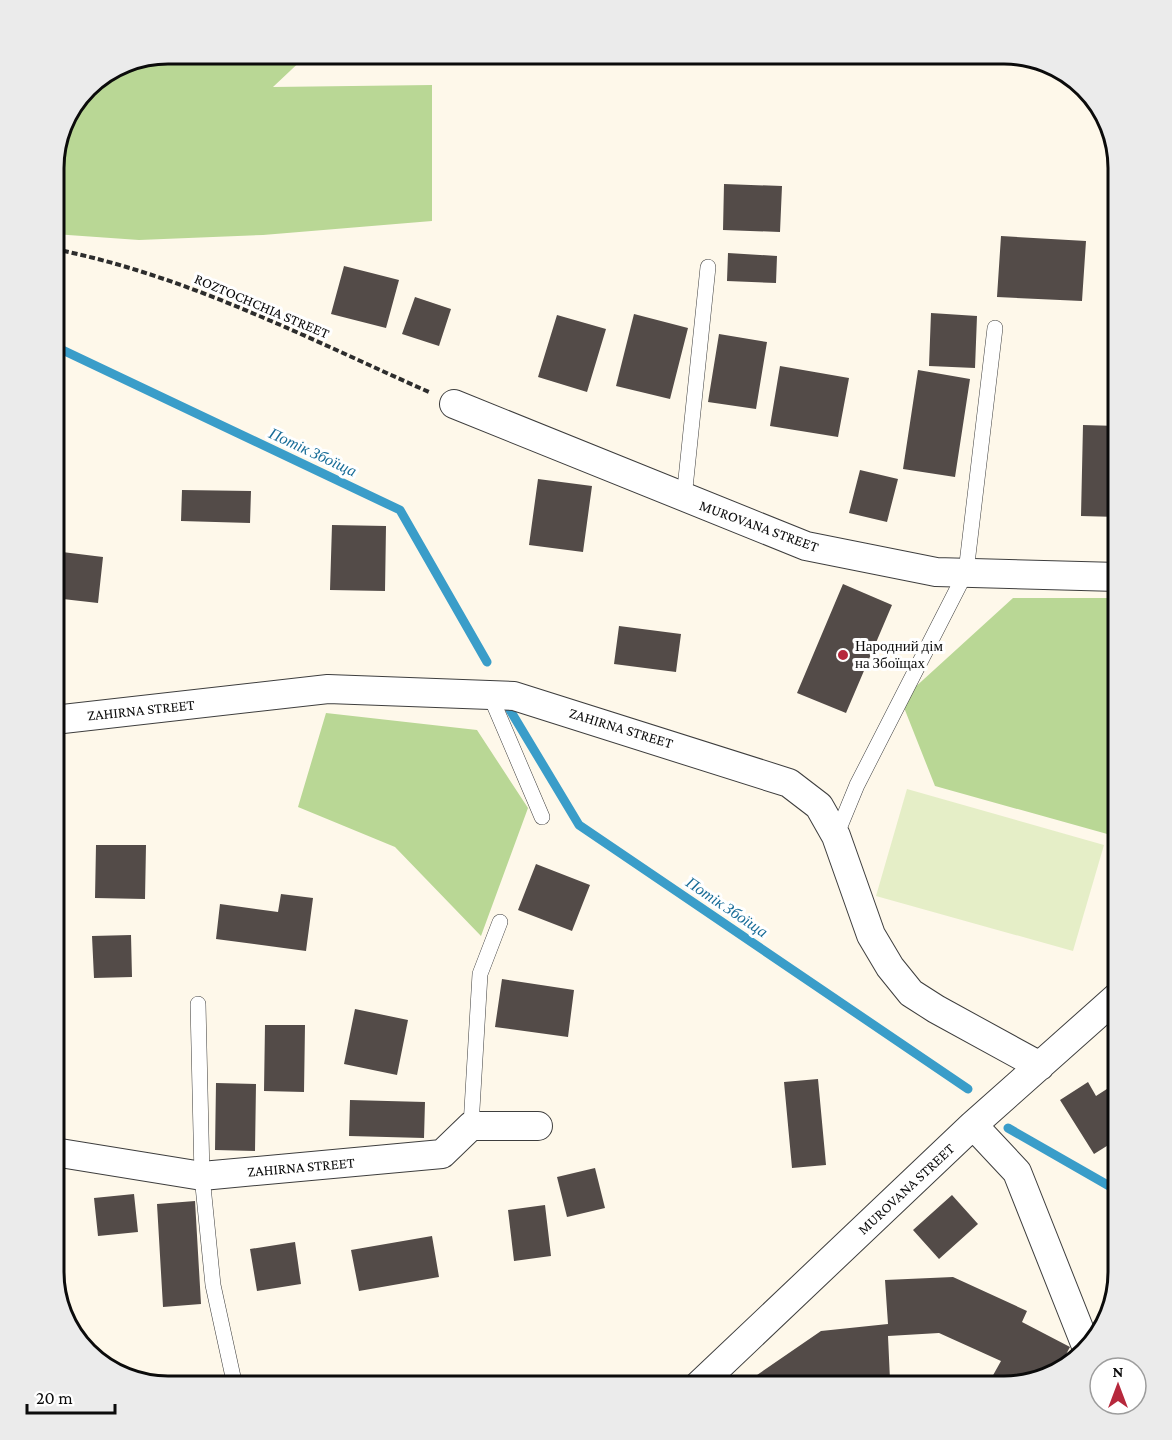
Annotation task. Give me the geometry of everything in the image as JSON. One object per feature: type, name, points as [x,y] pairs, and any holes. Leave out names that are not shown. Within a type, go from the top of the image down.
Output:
[{"type":"street","name":"MUROVANA STREET","points":[[454,404],[806,546],[936,572],[1108,577]]},
{"type":"street","name":"ZAHIRNA STREET","points":[[64,719],[328,689],[514,696],[789,783],[819,806],[836,836],[871,935],[890,967],[911,993],[936,1010],[1040,1066]]},
{"type":"street","name":"MUROVANA STREET","points":[[709,1376],[973,1125],[1108,1005]]},
{"type":"street","points":[[973,1125],[1017,1172],[1083,1339]]},
{"type":"street","name":"ZAHIRNA STREET","points":[[64,1154],[202,1176],[442,1154],[471,1126]]},
{"type":"street","points":[[471,1126],[538,1126]]},
{"type":"lane","points":[[684,498],[708,267]]},
{"type":"lane","points":[[836,836],[857,785],[966,573],[995,328]]},
{"type":"lane","points":[[490,695],[542,818]]},
{"type":"lane","points":[[471,1126],[480,974],[500,922]]},
{"type":"lane","points":[[198,1004],[202,1176],[213,1285],[233,1376]]},
{"type":"path","name":"ROZTOCHCHIA STREET","points":[[65,252],[172,280],[231,303],[454,404]]},
{"type":"green space","points":[[169,64],[297,64],[273,87],[432,85],[432,221],[263,235],[139,240],[65,235],[65,162],[72,129],[82,111],[95,95],[111,82],[129,72]]},
{"type":"green space","points":[[1013,598],[1108,598],[1108,834],[935,786],[901,700]]},
{"type":"green space","points":[[326,713],[477,730],[528,808],[481,936],[395,847],[298,807]]},
{"type":"green space","points":[[907,789],[1104,845],[1073,951],[876,896]]},
{"type":"building","points":[[724,184],[782,186],[780,232],[723,230]]},
{"type":"building","points":[[1001,236],[1086,241],[1082,301],[997,297]]},
{"type":"building","points":[[728,253],[777,256],[776,283],[727,281]]},
{"type":"building","points":[[344,266],[399,280],[386,328],[331,314]]},
{"type":"building","points":[[415,297],[451,309],[439,346],[402,334]]},
{"type":"building","points":[[931,313],[977,316],[975,368],[929,366]]},
{"type":"building","points":[[634,314],[688,328],[670,399],[616,386]]},
{"type":"building","points":[[557,315],[606,329],[587,392],[538,377]]},
{"type":"building","points":[[719,334],[767,342],[756,409],[708,402]]},
{"type":"building","points":[[780,366],[849,378],[838,437],[770,426]]},
{"type":"building","points":[[918,370],[970,379],[955,477],[903,469]]},
{"type":"building","points":[[1083,425],[1108,426],[1108,517],[1081,516]]},
{"type":"building","points":[[860,470],[898,479],[887,522],[849,513]]},
{"type":"building","points":[[538,479],[592,486],[583,552],[529,545]]},
{"type":"building","points":[[182,490],[251,491],[250,523],[181,521]]},
{"type":"building","points":[[332,525],[386,526],[385,591],[330,590]]},
{"type":"building","points":[[65,552],[103,557],[98,603],[65,599]]},
{"type":"building","points":[[843,584],[892,605],[846,713],[797,693]]},
{"type":"building","points":[[619,626],[681,634],[676,672],[614,664]]},
{"type":"building","points":[[96,845],[146,845],[145,899],[95,898]]},
{"type":"building","points":[[536,864],[590,885],[572,931],[518,910]]},
{"type":"building","points":[[281,894],[313,898],[306,951],[216,939],[220,904],[278,912]]},
{"type":"building","points":[[131,935],[132,977],[94,978],[92,936]]},
{"type":"building","points":[[502,979],[574,990],[568,1037],[495,1027]]},
{"type":"building","points":[[355,1009],[408,1020],[397,1075],[344,1064]]},
{"type":"building","points":[[265,1025],[305,1025],[304,1092],[264,1091]]},
{"type":"building","points":[[818,1079],[826,1165],[792,1168],[784,1082]]},
{"type":"building","points":[[1088,1082],[1096,1096],[1108,1088],[1108,1145],[1094,1154],[1060,1100]]},
{"type":"building","points":[[216,1083],[256,1084],[255,1151],[215,1150]]},
{"type":"building","points":[[350,1100],[425,1102],[424,1138],[349,1136]]},
{"type":"building","points":[[595,1168],[605,1208],[567,1217],[557,1177]]},
{"type":"building","points":[[134,1194],[138,1232],[98,1236],[94,1198]]},
{"type":"building","points":[[952,1195],[978,1224],[939,1259],[913,1230]]},
{"type":"building","points":[[195,1201],[201,1304],[163,1307],[157,1204]]},
{"type":"building","points":[[545,1205],[551,1256],[514,1261],[508,1210]]},
{"type":"building","points":[[432,1236],[439,1277],[359,1291],[351,1250]]},
{"type":"building","points":[[295,1242],[301,1284],[257,1291],[250,1249]]},
{"type":"building","points":[[953,1277],[1027,1311],[1022,1322],[1070,1347],[1066,1354],[1043,1368],[1017,1375],[993,1376],[1001,1361],[939,1333],[888,1336],[890,1376],[756,1376],[821,1331],[888,1324],[885,1280]]},
{"type":"waterway","name":"Потік Збоїща","points":[[65,351],[400,510],[487,662]]},
{"type":"waterway","name":"Потік Збоїща","points":[[510,710],[579,825],[968,1089]]},
{"type":"waterway","name":"Потік Збоїща","points":[[1008,1128],[1108,1185]]},
{"type":"place","name":"Народний дім на Збоїщах","points":[[843,655]]}]
